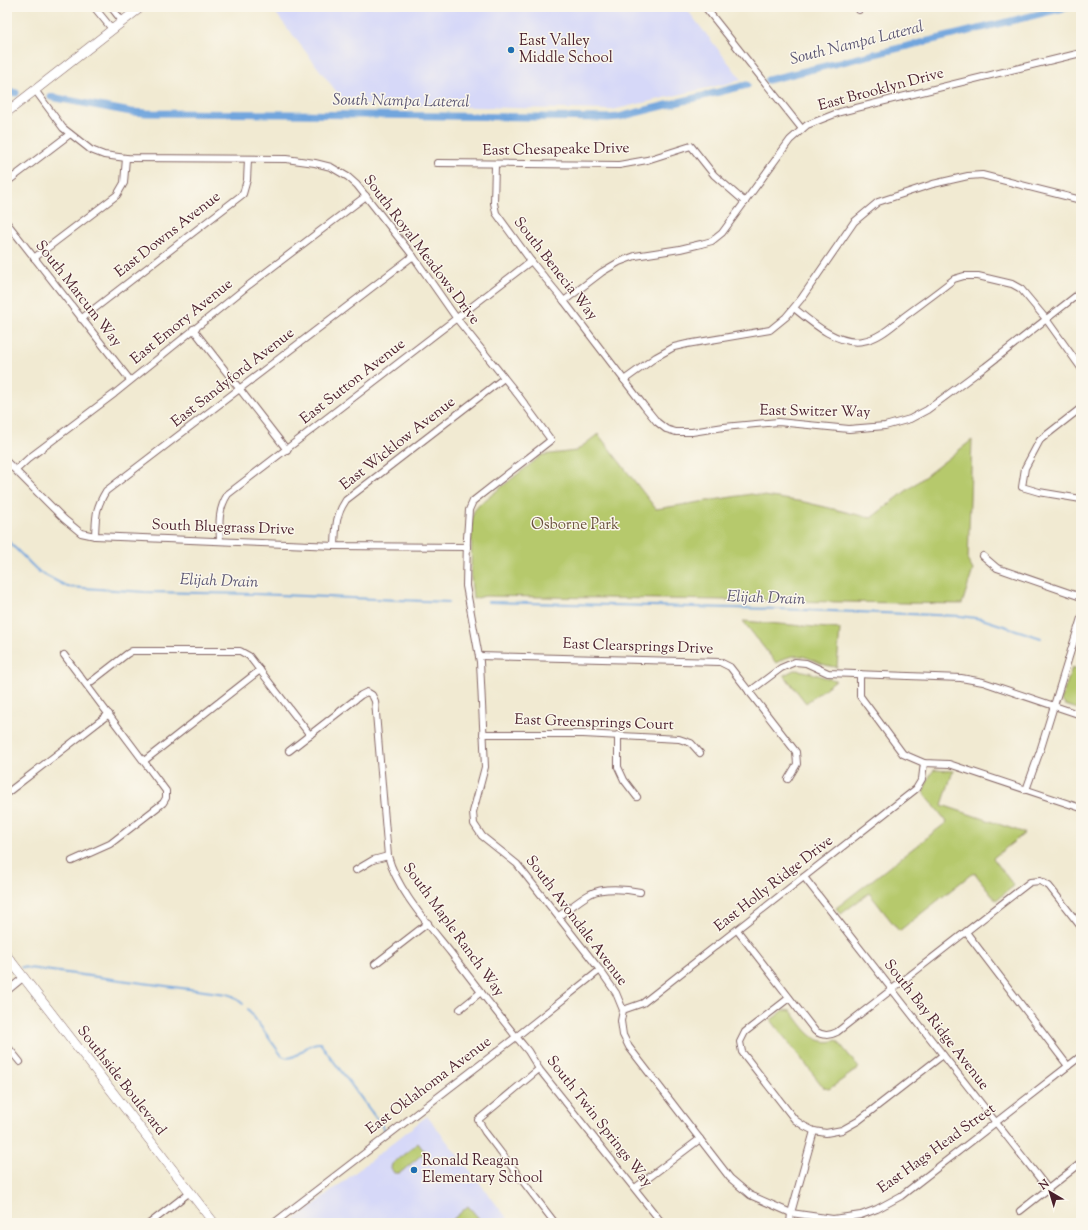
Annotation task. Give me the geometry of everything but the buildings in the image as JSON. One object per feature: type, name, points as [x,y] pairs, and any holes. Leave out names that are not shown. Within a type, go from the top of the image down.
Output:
[{"type":"main road","points":[[7,112],[141,7]]},
{"type":"main road","name":"Southside Boulevard","points":[[7,956],[214,1223]]},
{"type":"street","points":[[94,7],[112,29]]},
{"type":"street","points":[[111,7],[122,21]]},
{"type":"street","points":[[705,7],[802,130]]},
{"type":"street","name":"East Brooklyn Drive","points":[[564,301],[602,272],[619,262],[635,256],[680,249],[712,241],[722,233],[790,140],[807,125],[840,112],[1081,53]]},
{"type":"street","name":"South Royal Meadows Drive","points":[[35,90],[63,128],[90,150],[104,155],[126,158],[286,159],[331,167],[348,177],[358,185],[412,256],[456,319],[504,378],[551,440]]},
{"type":"street","points":[[7,182],[70,134]]},
{"type":"street","name":"East Chesapeake Drive","points":[[437,163],[495,165],[619,165],[647,160],[691,146],[714,175],[745,202]]},
{"type":"street","points":[[34,258],[117,194],[124,183],[126,158]]},
{"type":"street","name":"East Downs Avenue","points":[[81,319],[243,194],[248,180],[248,159]]},
{"type":"street","name":"South Benecia Way","points":[[495,165],[494,203],[496,213],[624,380]]},
{"type":"street","points":[[624,380],[656,357],[674,347],[770,330],[786,317],[794,308],[854,222],[878,202],[933,184],[968,176],[982,175],[1081,200]]},
{"type":"street","name":"East Emory Avenue","points":[[16,470],[114,394],[193,329],[366,196]]},
{"type":"street","name":"South Marcum Way","points":[[7,223],[130,380]]},
{"type":"street","name":"East Sandyford Avenue","points":[[95,536],[98,504],[106,491],[412,256]]},
{"type":"street","name":"East Sutton Avenue","points":[[220,541],[219,520],[223,502],[228,494],[287,450],[531,260]]},
{"type":"street","points":[[794,308],[819,328],[840,338],[853,341],[863,341],[875,337],[890,328],[954,279],[964,276],[978,276],[1012,284],[1021,289],[1046,319],[1081,368]]},
{"type":"street","name":"East Switzer Way","points":[[624,380],[657,422],[666,429],[676,432],[692,432],[724,427],[778,422],[849,429],[885,426],[910,419],[927,410],[1081,292]]},
{"type":"street","points":[[193,329],[287,450]]},
{"type":"street","name":"East Wicklow Avenue","points":[[335,546],[336,520],[340,509],[346,500],[504,378]]},
{"type":"street","points":[[1081,408],[1040,440],[1025,468],[1022,487],[1039,492],[1081,499]]},
{"type":"street","name":"South Avondale Avenue","points":[[551,440],[473,501],[469,510],[466,586],[479,656],[485,767],[472,812],[474,824],[482,836],[517,864],[600,970],[616,993],[622,1010],[621,1021],[623,1035],[629,1047],[730,1178],[750,1195],[791,1213]]},
{"type":"street","name":"South Bluegrass Drive","points":[[7,462],[64,519],[81,533],[95,536],[335,546],[467,547]]},
{"type":"street","points":[[982,556],[997,568],[1081,597]]},
{"type":"street","points":[[1026,790],[1040,751],[1081,618]]},
{"type":"street","points":[[87,685],[132,651],[240,651],[249,656],[310,735],[289,750]]},
{"type":"street","points":[[64,655],[166,791],[166,798],[163,803],[110,844],[72,861]]},
{"type":"street","name":"East Clearsprings Drive","points":[[479,656],[720,662],[730,667],[796,752],[797,764],[788,779]]},
{"type":"street","points":[[749,692],[781,668],[795,662],[806,663],[828,673],[961,678],[983,682],[1081,715]]},
{"type":"street","points":[[144,761],[260,670]]},
{"type":"street","points":[[860,674],[860,696],[904,754],[924,763],[949,764],[1081,808]]},
{"type":"street","name":"South Maple Ranch Way","points":[[310,735],[361,695],[367,692],[372,696],[375,701],[388,856],[397,881],[516,1037]]},
{"type":"street","points":[[7,793],[109,714]]},
{"type":"street","name":"East Greensprings Court","points":[[483,734],[618,735],[679,739],[691,743],[700,753]]},
{"type":"street","points":[[618,735],[618,767],[624,780],[637,797]]},
{"type":"street","name":"East Holly Ridge Drive","points":[[622,1010],[643,1003],[916,790],[922,779],[924,763]]},
{"type":"street","points":[[356,870],[373,860],[388,856]]},
{"type":"street","name":"South Bay Ridge Avenue","points":[[804,877],[1048,1189]]},
{"type":"street","points":[[737,930],[815,1031],[821,1035],[830,1035],[837,1032],[892,990],[1030,882],[1040,881],[1049,886],[1081,927]]},
{"type":"street","points":[[559,916],[591,893],[610,889],[640,892]]},
{"type":"street","points":[[375,964],[428,923]]},
{"type":"street","points":[[966,932],[1068,1066]]},
{"type":"street","name":"East Oklahoma Avenue","points":[[274,1223],[516,1037],[600,970]]},
{"type":"street","points":[[7,991],[24,977]]},
{"type":"street","points":[[460,1009],[481,992]]},
{"type":"street","points":[[789,998],[745,1032],[740,1042],[742,1052],[796,1120],[814,1131],[826,1133],[842,1130],[858,1122],[943,1055]]},
{"type":"street","name":"South Twin Springs Way","points":[[516,1037],[528,1051],[539,1069],[662,1223]]},
{"type":"street","points":[[7,1046],[20,1062]]},
{"type":"street","name":"East Hags Head Street","points":[[791,1213],[833,1219],[862,1215],[877,1209],[901,1196],[1081,1056]]},
{"type":"street","points":[[539,1069],[478,1120],[485,1132],[556,1223]]},
{"type":"street","points":[[790,1223],[791,1213],[814,1131]]},
{"type":"street","points":[[635,1188],[700,1139]]},
{"type":"street","points":[[1020,1211],[1081,1163]]},
{"type":"street","points":[[150,1223],[190,1192]]},
{"type":"shaded area","name":"East Valley Middle School","points":[[271,7],[685,7],[742,80],[612,110],[346,104]]},
{"type":"shaded area","name":"Ronald Reagan Elementary School","points":[[427,1116],[511,1223],[291,1223]]},
{"type":"green space","name":"Osborne Park","points":[[598,434],[656,509],[751,494],[804,502],[871,518],[972,440],[968,561],[973,570],[962,604],[485,596],[473,599],[471,578],[472,519],[474,511],[480,504],[542,455],[576,451]]},
{"type":"green space","points":[[743,621],[840,629],[837,667],[828,666],[801,656],[786,658],[776,663]]},
{"type":"green space","points":[[1072,668],[1081,671],[1081,710],[1065,705],[1061,700]]},
{"type":"green space","points":[[794,670],[805,671],[836,680],[806,703],[784,675]]},
{"type":"green space","points":[[934,770],[953,771],[942,805],[1025,833],[993,858],[1014,886],[996,900],[974,872],[899,931],[869,893],[841,914],[836,908],[947,822],[923,792],[929,777]]},
{"type":"green space","points":[[784,1010],[791,1011],[805,1029],[816,1038],[829,1042],[837,1040],[859,1068],[829,1089],[824,1088],[771,1020]]},
{"type":"green space","points":[[418,1143],[425,1152],[400,1173],[394,1173],[391,1168],[392,1164]]},
{"type":"green space","points":[[468,1206],[483,1223],[449,1223]]},
{"type":"waterway","name":"South Nampa Lateral","points":[[768,80],[1068,7]]},
{"type":"waterway","name":"South Nampa Lateral","points":[[51,97],[131,112],[147,113],[608,118],[619,117],[747,85]]},
{"type":"waterway","name":"South Nampa Lateral","points":[[7,91],[16,93]]},
{"type":"waterway","name":"Elijah Drain","points":[[7,540],[39,572],[68,587],[145,592],[255,594],[448,602]]},
{"type":"waterway","name":"Elijah Drain","points":[[488,602],[779,609],[961,616],[982,619],[1041,638]]},
{"type":"waterway","points":[[21,967],[227,994],[233,996],[243,1004]]},
{"type":"waterway","points":[[248,1009],[282,1056],[287,1058],[292,1057],[310,1045],[320,1043],[385,1130]]},
{"type":"place","name":"East Valley Middle School","points":[[511,50]]},
{"type":"place","name":"Ronald Reagan Elementary School","points":[[414,1170]]}]
